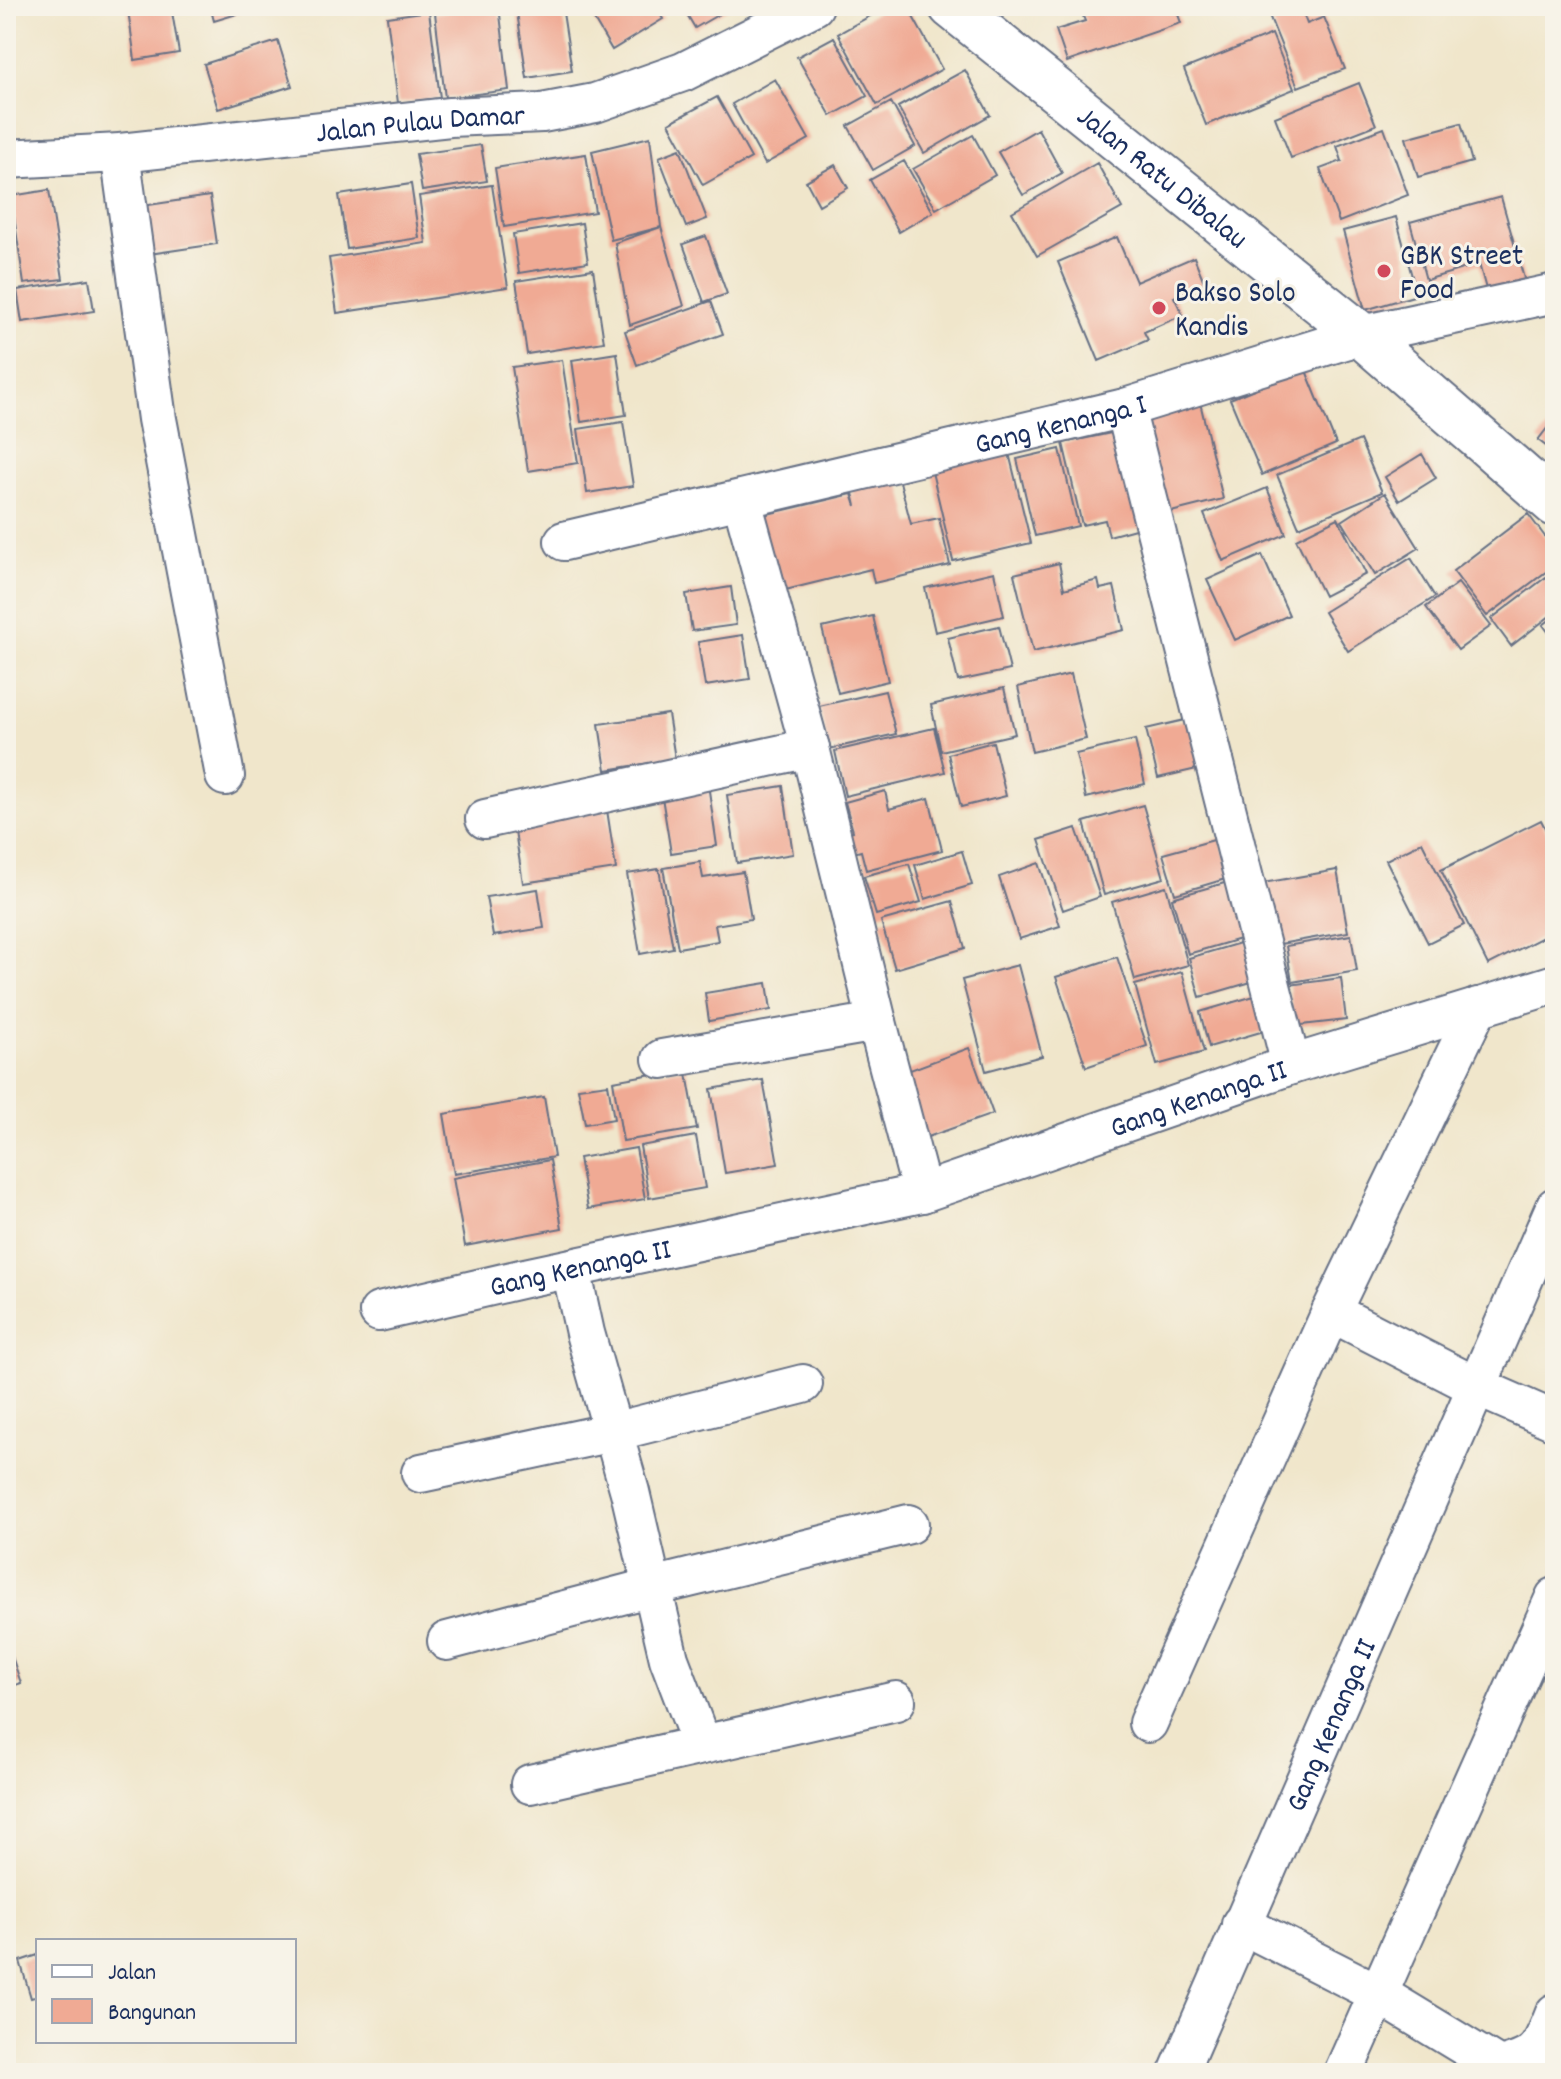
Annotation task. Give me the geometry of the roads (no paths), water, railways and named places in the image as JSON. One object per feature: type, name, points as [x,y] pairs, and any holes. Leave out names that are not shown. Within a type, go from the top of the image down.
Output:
[{"type":"main road","name":"Jalan Ratu Dibalau","points":[[951,6],[1361,335],[1555,504]]},
{"type":"street","name":"Jalan Pulau Damar","points":[[6,159],[120,153],[450,117],[542,113],[595,103],[683,72],[814,6]]},
{"type":"street","points":[[120,153],[157,419],[225,776]]},
{"type":"street","name":"Gang Kenanga I","points":[[564,541],[1125,408],[1361,335],[1555,293]]},
{"type":"street","points":[[1125,408],[1291,1065]]},
{"type":"street","points":[[742,501],[810,748],[922,1193]]},
{"type":"street","points":[[485,819],[810,748]]},
{"type":"street","name":"Gang Kenanga II","points":[[379,1312],[922,1193],[1291,1065],[1555,984]]},
{"type":"street","points":[[1148,1723],[1331,1312],[1478,1007]]},
{"type":"street","points":[[662,1059],[877,1022]]},
{"type":"street","name":"Gang Kenanga II","points":[[1178,2073],[1555,1207]]},
{"type":"street","points":[[571,1269],[669,1659],[701,1743]]},
{"type":"street","points":[[1331,1312],[1475,1386],[1555,1421]]},
{"type":"street","points":[[421,1473],[613,1432],[803,1384]]},
{"type":"street","points":[[447,1641],[909,1524]]},
{"type":"street","points":[[1343,2073],[1555,1597]]},
{"type":"street","points":[[530,1784],[896,1701]]},
{"type":"street","points":[[1241,1924],[1377,1993],[1499,2067],[1526,2061],[1542,2044],[1555,2013]]},
{"type":"place","name":"GBK Street Food","points":[[1384,271]]},
{"type":"place","name":"Bakso Solo Kandis","points":[[1159,308]]}]
